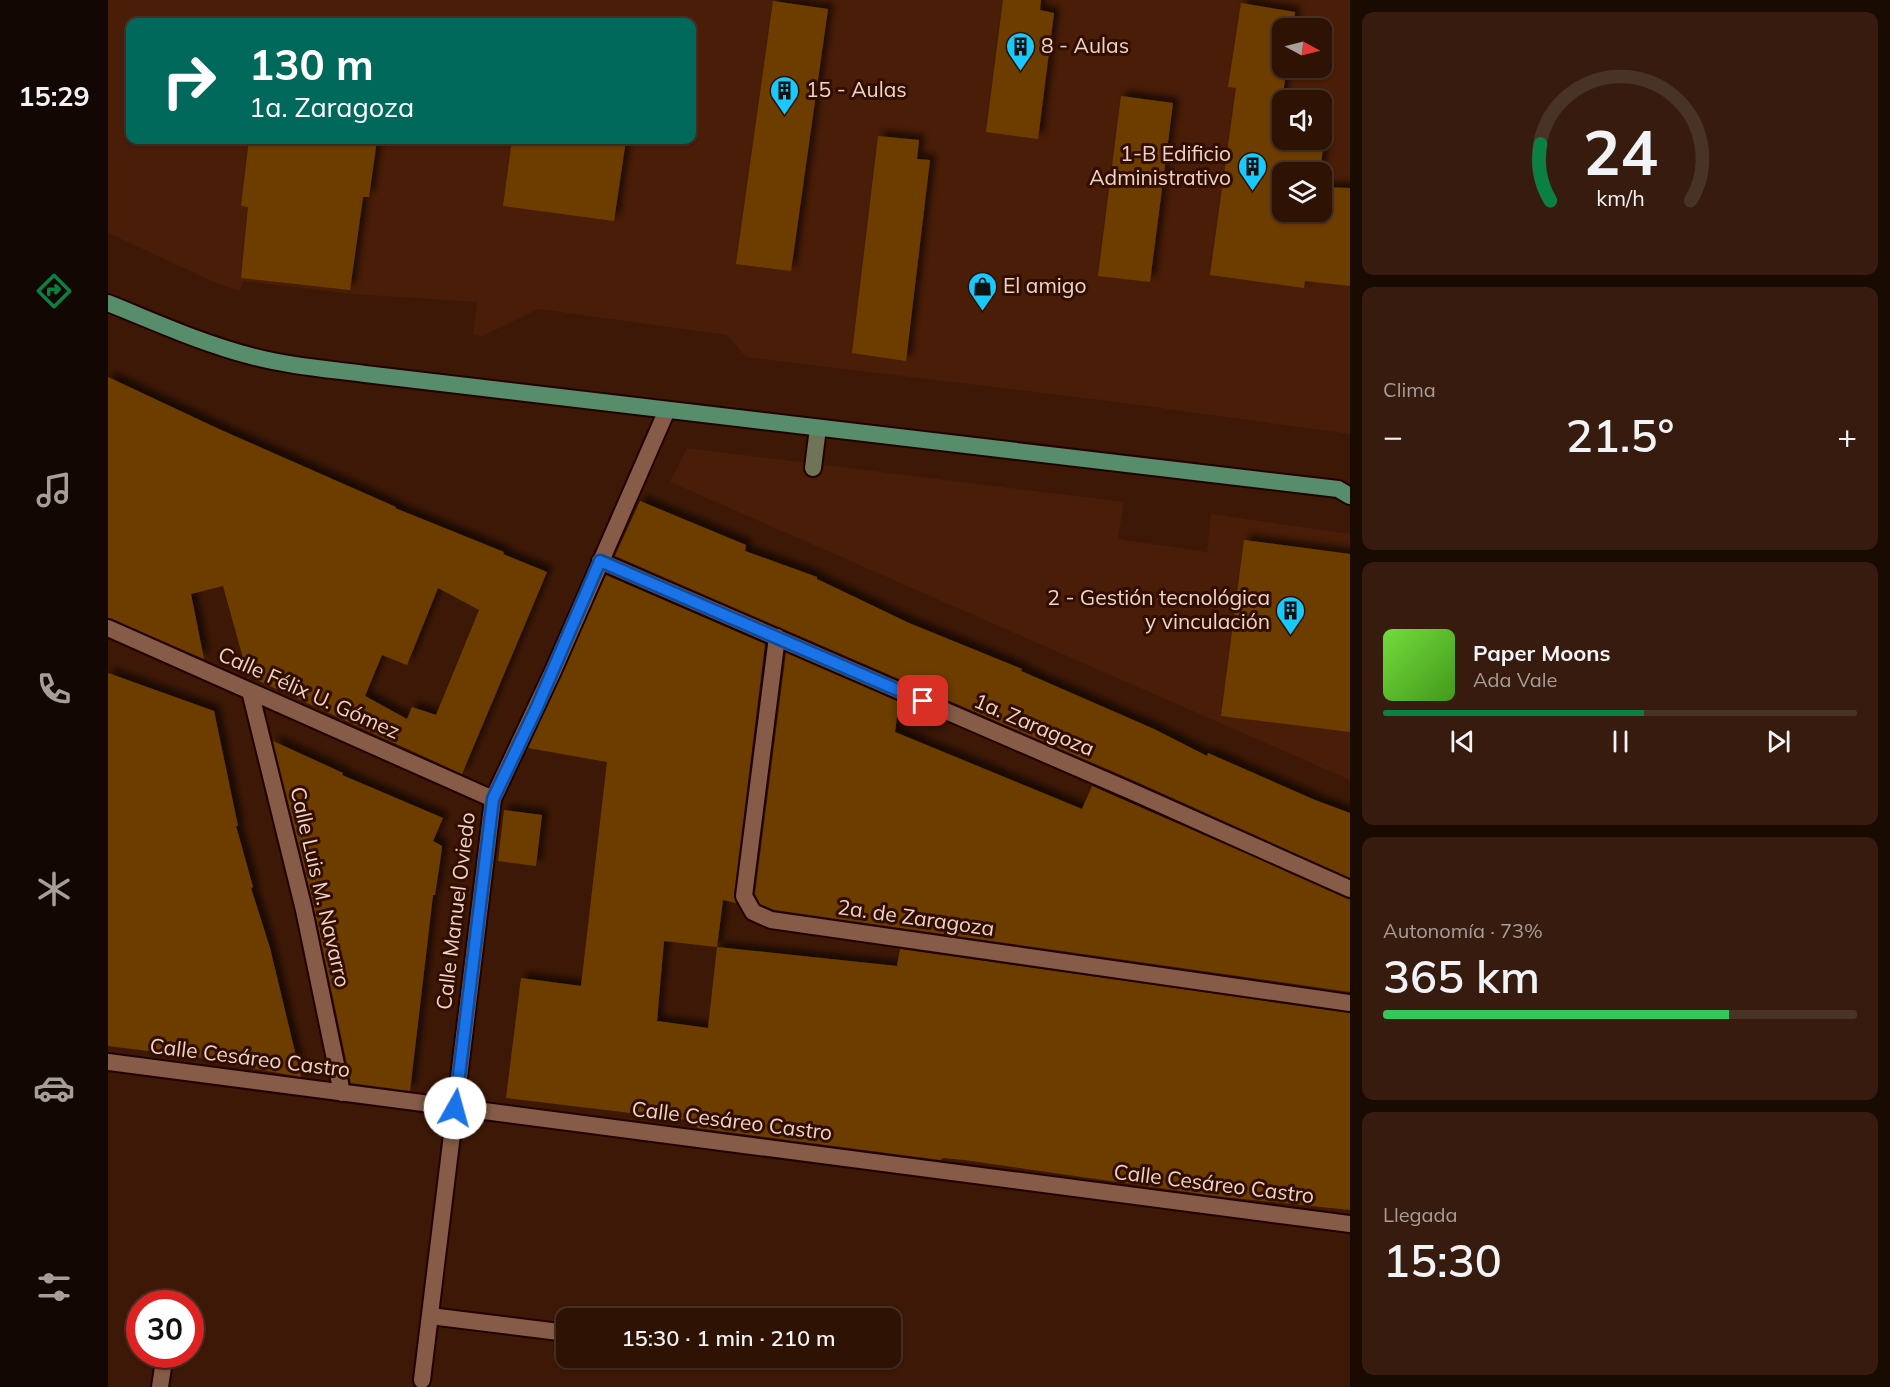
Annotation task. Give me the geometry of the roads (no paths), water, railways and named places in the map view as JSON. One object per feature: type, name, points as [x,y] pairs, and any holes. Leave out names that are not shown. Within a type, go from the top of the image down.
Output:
[{"type":"main road","points":[[108,303],[185,335],[279,363],[1346,490]]},
{"type":"main road","points":[[813,468],[818,428]]},
{"type":"street","name":"Calle Manuel Oviedo","points":[[422,1380],[493,799],[537,707],[667,410]]},
{"type":"street","name":"1a. Zaragoza","points":[[600,561],[1350,889]]},
{"type":"street","name":"Calle Félix U. Gómez","points":[[108,628],[493,799]]},
{"type":"street","name":"2a. de Zaragoza","points":[[777,637],[744,896],[753,912],[771,920],[1350,1003]]},
{"type":"street","name":"Calle Luis M. Navarro","points":[[250,691],[304,910],[342,1093]]},
{"type":"street","name":"Calle Cesáreo Castro","points":[[108,1062],[1350,1224]]},
{"type":"street","points":[[430,1317],[556,1332]]},
{"type":"street","points":[[160,1387],[163,1368]]},
{"type":"place","name":"8 - Aulas","points":[[1020,72]]},
{"type":"place","name":"15 - Aulas","points":[[785,116]]},
{"type":"place","name":"1-B Edificio Administrativo","points":[[1252,192]]},
{"type":"place","name":"El amigo","points":[[982,312]]},
{"type":"place","name":"2 - Gestión tecnológica y vinculación","points":[[1291,636]]}]
